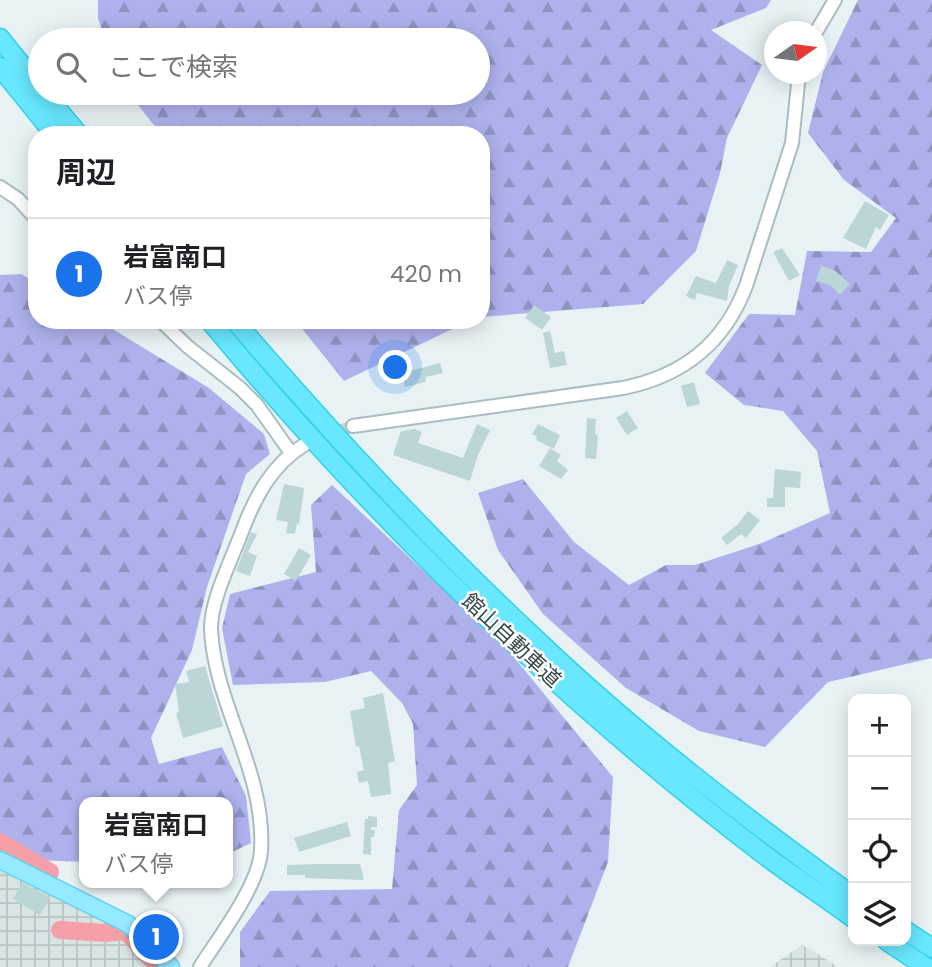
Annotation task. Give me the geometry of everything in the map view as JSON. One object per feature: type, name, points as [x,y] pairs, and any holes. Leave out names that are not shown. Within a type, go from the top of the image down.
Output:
[{"type":"highway","points":[[0,38],[28,73]]},
{"type":"highway","points":[[0,67],[28,102]]},
{"type":"highway","points":[[31,105],[48,126]]},
{"type":"highway","points":[[54,105],[72,126]]},
{"type":"highway","name":"館山自動車道","points":[[217,329],[335,464],[427,560],[524,653],[606,727],[688,795],[760,852],[848,914]]},
{"type":"highway","name":"館山自動車道","points":[[242,329],[341,443],[446,553],[541,645],[702,782],[848,892]]},
{"type":"highway","points":[[911,934],[932,948]]},
{"type":"highway","points":[[894,946],[926,967]]},
{"type":"main road","points":[[0,860],[128,924],[171,967]]},
{"type":"street","points":[[823,21],[835,0]]},
{"type":"street","points":[[353,426],[623,388],[662,378],[687,365],[724,329],[738,307],[792,143],[798,84]]},
{"type":"street","points":[[0,187],[18,199],[28,210]]},
{"type":"street","points":[[169,329],[257,405],[291,453]]},
{"type":"street","points":[[200,967],[256,875],[261,854],[261,812],[216,662],[211,628],[214,607],[247,516],[269,477],[291,453],[304,445]]},
{"type":"shaded area","points":[[0,866],[133,934],[163,967],[0,967]]},
{"type":"shaded area","points":[[802,945],[813,951],[838,967],[770,967]]},
{"type":"green space","points":[[98,0],[771,0],[766,8],[711,30],[762,65],[727,138],[720,173],[696,251],[643,304],[490,316],[490,126],[156,126],[138,105],[490,105],[490,28],[101,28]]},
{"type":"green space","points":[[858,0],[932,0],[932,658],[828,682],[765,747],[699,731],[626,688],[543,614],[498,550],[478,493],[523,479],[574,542],[629,585],[666,565],[695,565],[762,543],[830,513],[817,451],[783,411],[744,405],[705,373],[749,314],[795,315],[807,251],[871,252],[896,218],[844,180],[808,133],[820,84],[827,84],[827,64]]},
{"type":"green space","points":[[21,274],[28,278],[28,329],[113,329],[209,388],[264,434],[270,454],[246,474],[207,587],[192,650],[151,738],[159,764],[222,747],[246,796],[251,843],[233,852],[233,797],[79,797],[79,862],[15,859],[0,850],[0,275]]},
{"type":"green space","points":[[302,329],[452,329],[344,381]]},
{"type":"green space","points":[[332,485],[507,649],[613,777],[608,862],[568,967],[240,967],[240,932],[270,891],[392,889],[399,810],[417,785],[413,724],[402,703],[371,671],[325,682],[233,685],[222,628],[230,594],[316,572],[311,505]]},
{"type":"building","points":[[865,201],[889,215],[880,230],[876,227],[866,249],[843,238]]},
{"type":"building","points":[[782,248],[800,275],[789,281],[773,252]]},
{"type":"building","points":[[727,260],[738,265],[729,286],[727,301],[697,293],[695,300],[686,296],[696,276],[716,283]]},
{"type":"building","points":[[821,266],[834,270],[850,284],[840,295],[830,285],[816,281]]},
{"type":"building","points":[[534,305],[551,317],[542,330],[525,318]]},
{"type":"building","points":[[550,331],[555,353],[564,351],[567,365],[550,368],[543,333]]},
{"type":"building","points":[[440,363],[443,373],[425,377],[426,382],[405,387],[402,373]]},
{"type":"building","points":[[694,382],[700,404],[687,407],[681,386]]},
{"type":"building","points":[[627,411],[638,428],[627,435],[616,418]]},
{"type":"building","points":[[587,418],[596,419],[596,459],[585,458]]},
{"type":"building","points":[[477,424],[490,430],[470,481],[393,455],[401,431],[415,429],[422,432],[418,443],[463,458]]},
{"type":"building","points":[[538,424],[560,435],[554,449],[536,440],[537,437],[532,434]]},
{"type":"building","points":[[550,448],[561,455],[557,461],[568,470],[561,479],[539,466]]},
{"type":"building","points":[[775,469],[801,472],[800,488],[785,487],[785,507],[767,507],[767,498],[773,498]]},
{"type":"building","points":[[284,484],[304,488],[295,534],[286,533],[288,522],[276,520]]},
{"type":"building","points":[[748,511],[760,520],[746,538],[741,534],[727,545],[721,538],[738,524]]},
{"type":"building","points":[[251,532],[257,534],[248,552],[257,556],[250,576],[236,571]]},
{"type":"building","points":[[299,548],[311,555],[296,581],[284,574]]},
{"type":"building","points":[[205,666],[223,726],[183,738],[176,713],[179,712],[175,684],[189,682],[186,671]]},
{"type":"building","points":[[383,693],[395,761],[388,763],[391,794],[371,797],[368,781],[359,783],[357,772],[364,770],[359,746],[356,747],[350,711],[365,708],[363,698]]},
{"type":"building","points":[[368,816],[377,817],[377,827],[371,827],[371,830],[375,830],[374,837],[371,837],[371,855],[363,854],[365,819],[368,819]]},
{"type":"building","points":[[347,822],[351,836],[299,852],[294,838]]},
{"type":"building","points":[[360,864],[364,880],[287,875],[287,865]]},
{"type":"building","points":[[22,883],[50,897],[40,915],[13,899]]},
{"type":"waterway","points":[[0,842],[50,872]]},
{"type":"waterway","points":[[60,930],[105,933],[126,931],[159,967]]},
{"type":"tunnel","points":[[308,443],[353,426]]},
{"type":"place","name":"岩富南口","points":[[156,937]]}]
